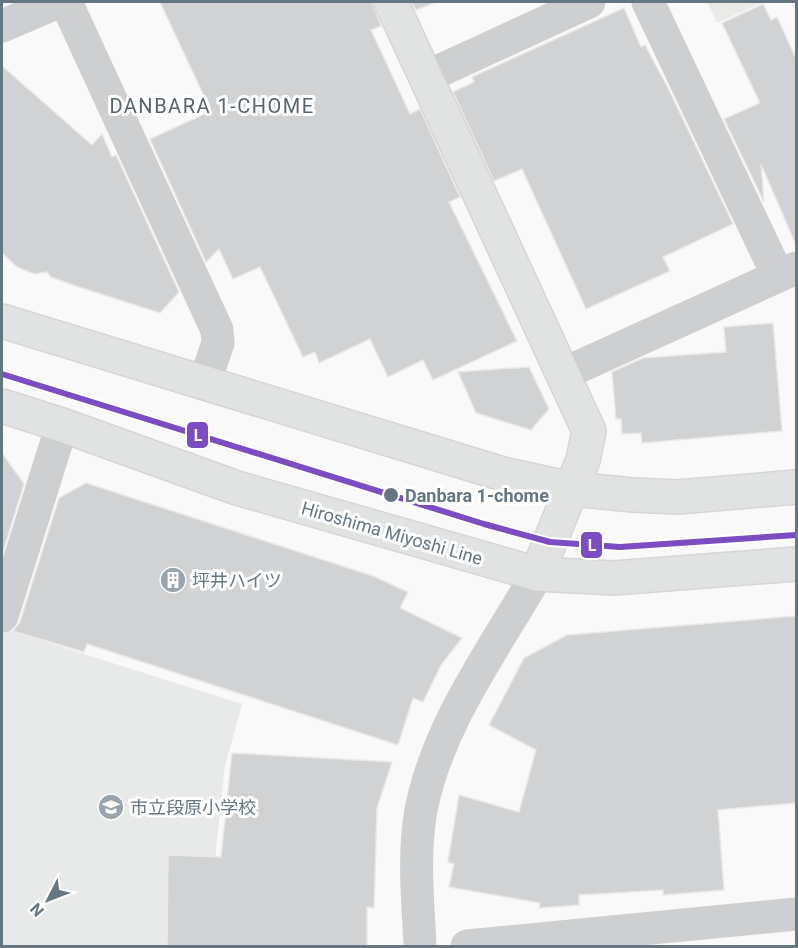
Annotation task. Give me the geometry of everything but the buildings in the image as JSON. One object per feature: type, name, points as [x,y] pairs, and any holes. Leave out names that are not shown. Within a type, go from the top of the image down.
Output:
[{"type":"main road","points":[[391,2],[589,431],[583,460],[537,574]]},
{"type":"main road","points":[[2,321],[503,474],[572,489],[677,497],[796,487]]},
{"type":"main road","name":"Hiroshima Miyoshi Line","points":[[2,406],[62,424],[237,488],[537,574],[614,578],[796,564]]},
{"type":"street","points":[[2,26],[58,2]]},
{"type":"street","points":[[66,2],[217,330],[218,343],[204,384]]},
{"type":"street","points":[[426,77],[589,2]]},
{"type":"street","points":[[563,374],[787,272],[648,2]]},
{"type":"street","points":[[2,616],[62,424]]},
{"type":"street","points":[[420,946],[416,853],[422,809],[434,766],[453,718],[478,671],[537,574]]},
{"type":"street","points":[[467,946],[718,934],[796,914]]},
{"type":"shaded area","points":[[707,2],[764,2],[717,23]]},
{"type":"shaded area","name":"市立段原小学校","points":[[2,628],[242,704],[225,766],[216,849],[216,946],[2,946]]},
{"type":"transit line","name":"L","points":[[2,374],[484,524],[550,542],[620,547],[796,535]]},
{"type":"place","name":"Danbara 1-chome","points":[[391,495]]},
{"type":"place","name":"坪井ハイツ","points":[[173,580]]},
{"type":"place","name":"市立段原小学校","points":[[111,807]]},
{"type":"district","name":"DANBARA 1-CHOME","points":[[212,106]]}]
